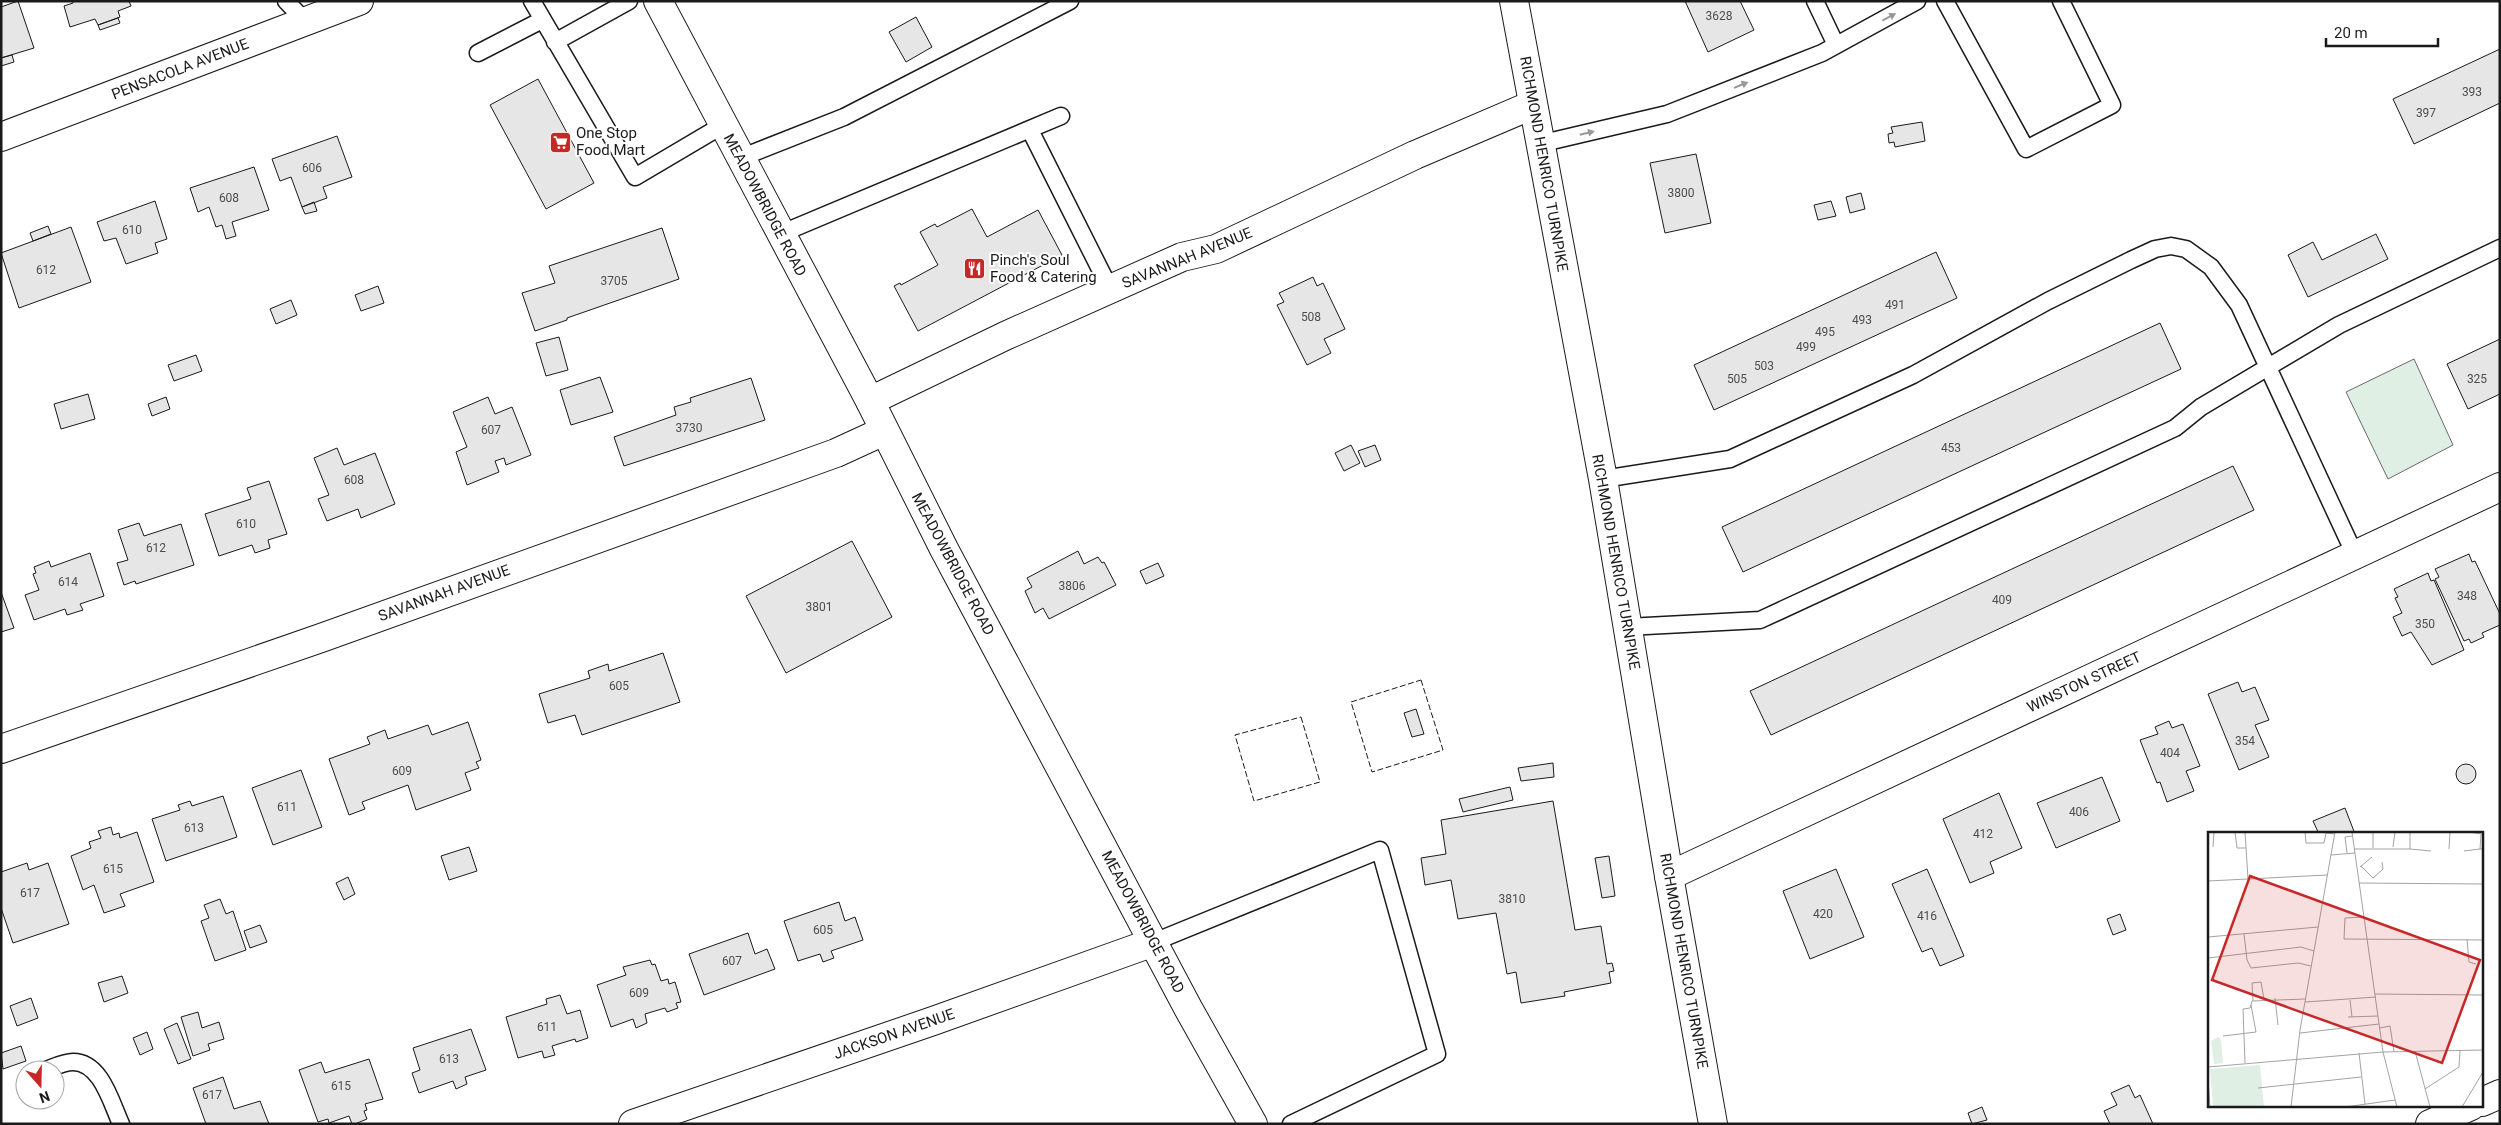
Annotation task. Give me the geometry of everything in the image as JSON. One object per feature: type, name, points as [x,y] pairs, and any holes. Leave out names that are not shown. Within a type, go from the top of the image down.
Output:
[{"type":"street","name":"PENSACOLA AVENUE","points":[[1,137],[359,1]]},
{"type":"street","name":"MEADOWBRIDGE ROAD","points":[[658,1],[870,401],[944,549],[1253,1124]]},
{"type":"street","name":"RICHMOND HENRICO TURNPIKE","points":[[1514,1],[1602,479],[1713,1124]]},
{"type":"street","name":"SAVANNAH AVENUE","points":[[870,401],[1110,289],[1182,257],[1216,249],[1415,155],[1532,105]]},
{"type":"street","name":"SAVANNAH AVENUE","points":[[1,749],[321,638],[836,453],[884,431]]},
{"type":"street","name":"WINSTON STREET","points":[[1669,876],[2500,487]]},
{"type":"street","name":"JACKSON AVENUE","points":[[633,1124],[933,1021],[1154,942]]},
{"type":"street","points":[[2484,1101],[2500,1094]]},
{"type":"street","points":[[2430,1124],[2466,1108]]},
{"type":"lane","points":[[286,1],[306,22]]},
{"type":"lane","points":[[532,1],[635,177],[723,126]]},
{"type":"lane","points":[[555,42],[629,1]]},
{"type":"lane","points":[[740,158],[844,117],[1070,1]]},
{"type":"lane","points":[[1815,1],[1836,45]]},
{"type":"lane","points":[[1539,144],[1667,114],[1822,53],[1917,1]]},
{"type":"lane","points":[[1945,1],[2026,149],[2112,105],[2061,1]]},
{"type":"lane","points":[[478,53],[542,20]]},
{"type":"lane","points":[[780,234],[1061,116]]},
{"type":"lane","points":[[1030,130],[1110,289]]},
{"type":"lane","points":[[1602,479],[1730,459],[1913,375],[2048,301],[2156,249],[2171,246],[2186,249],[2211,267],[2239,305],[2355,555]]},
{"type":"lane","points":[[1627,627],[1760,620],[2175,428],[2201,407],[2340,325],[2500,248]]},
{"type":"lane","points":[[1154,942],[1380,850],[1437,1054],[1291,1124]]},
{"type":"lane","points":[[65,1064],[84,1063],[95,1071],[121,1124]]},
{"type":"green space","points":[[2414,359],[2453,445],[2388,479],[2346,392]]},
{"type":"building","points":[[18,1],[34,48],[1,58],[1,7]]},
{"type":"building","points":[[73,1],[129,1],[131,6],[118,11],[120,17],[98,25],[95,19],[70,27],[64,6],[73,3]]},
{"type":"building","points":[[1685,1],[1740,1],[1754,30],[1708,52]]},
{"type":"building","points":[[916,17],[932,47],[906,62],[889,32]]},
{"type":"building","points":[[118,18],[120,23],[100,30],[98,25]]},
{"type":"building","points":[[2500,49],[2500,103],[2414,144],[2393,99]]},
{"type":"building","points":[[12,55],[14,62],[1,66],[1,58]]},
{"type":"building","points":[[538,79],[594,183],[546,209],[490,105]]},
{"type":"building","points":[[1922,122],[1925,141],[1895,147],[1894,142],[1889,143],[1888,134],[1893,133],[1891,127]]},
{"type":"building","points":[[337,136],[352,177],[323,187],[327,198],[302,207],[291,177],[280,181],[272,159]]},
{"type":"building","points":[[1696,154],[1711,223],[1665,233],[1650,163]]},
{"type":"building","points":[[254,167],[269,210],[232,222],[236,236],[226,239],[222,225],[216,227],[209,207],[198,212],[190,188]]},
{"type":"building","points":[[1861,193],[1865,209],[1850,213],[1846,197]]},
{"type":"building","points":[[155,201],[167,239],[155,243],[158,253],[126,264],[116,238],[104,241],[97,222]]},
{"type":"building","points":[[1831,201],[1836,216],[1818,220],[1814,205]]},
{"type":"building","points":[[314,202],[317,211],[305,214],[302,207]]},
{"type":"building","points":[[972,209],[987,237],[1038,210],[1062,255],[918,331],[894,286],[900,283],[901,285],[938,265],[920,232],[935,224],[937,227]]},
{"type":"building","points":[[48,226],[51,234],[33,241],[30,233]]},
{"type":"building","points":[[71,227],[91,282],[19,308],[1,253]]},
{"type":"building","points":[[662,228],[679,279],[535,331],[522,293],[555,283],[549,266]]},
{"type":"building","points":[[2376,234],[2388,259],[2308,297],[2288,255],[2313,242],[2322,260]]},
{"type":"building","points":[[1936,252],[1957,298],[1714,410],[1694,365]]},
{"type":"building","points":[[1313,277],[1317,286],[1323,283],[1345,329],[1324,339],[1331,353],[1307,365],[1277,305],[1284,302],[1279,293]]},
{"type":"building","points":[[378,286],[384,303],[361,311],[355,295]]},
{"type":"building","points":[[291,300],[297,315],[276,324],[270,309]]},
{"type":"building","points":[[2160,323],[2181,369],[1743,572],[1722,527]]},
{"type":"building","points":[[559,337],[568,370],[546,376],[536,343]]},
{"type":"building","points":[[2500,339],[2500,394],[2468,409],[2447,364]]},
{"type":"building","points":[[196,355],[202,371],[174,381],[168,365]]},
{"type":"building","points":[[600,377],[613,412],[571,425],[560,390]]},
{"type":"building","points":[[751,378],[765,420],[624,466],[614,437],[676,415],[674,407],[691,402],[690,398]]},
{"type":"building","points":[[88,394],[95,419],[61,429],[54,404]]},
{"type":"building","points":[[166,397],[170,409],[152,416],[148,404]]},
{"type":"building","points":[[488,397],[495,414],[512,407],[531,455],[506,465],[504,458],[495,461],[499,472],[467,485],[456,452],[467,447],[453,412]]},
{"type":"building","points":[[1351,445],[1360,463],[1344,471],[1335,453]]},
{"type":"building","points":[[1375,445],[1381,460],[1365,467],[1358,451]]},
{"type":"building","points":[[337,448],[344,465],[375,453],[395,504],[361,518],[358,509],[327,521],[318,499],[329,495],[314,458]]},
{"type":"building","points":[[2233,466],[2254,510],[1771,735],[1750,691]]},
{"type":"building","points":[[269,481],[287,534],[268,540],[270,548],[255,553],[252,545],[219,556],[205,514],[251,499],[247,488]]},
{"type":"building","points":[[139,523],[144,536],[181,524],[194,565],[136,584],[135,581],[124,585],[117,563],[128,560],[118,530]]},
{"type":"building","points":[[852,541],[892,617],[786,673],[746,596]]},
{"type":"building","points":[[1078,551],[1084,564],[1098,557],[1102,563],[1104,562],[1116,585],[1049,619],[1043,608],[1035,613],[1025,591],[1032,587],[1027,578]]},
{"type":"building","points":[[90,553],[104,596],[80,604],[83,610],[67,615],[65,609],[34,620],[25,595],[39,590],[33,574],[36,573],[34,567],[49,561],[51,567]]},
{"type":"building","points":[[2469,554],[2472,562],[2475,561],[2500,614],[2500,625],[2482,633],[2484,637],[2471,643],[2469,639],[2464,641],[2435,579],[2439,577],[2435,569]]},
{"type":"building","points":[[1158,563],[1164,576],[1146,584],[1140,571]]},
{"type":"building","points":[[2428,573],[2431,581],[2434,580],[2464,650],[2432,665],[2411,632],[2402,636],[2393,617],[2402,613],[2395,598],[2398,597],[2394,589]]},
{"type":"building","points":[[1,592],[14,628],[1,632]]},
{"type":"building","points":[[663,653],[680,702],[582,735],[575,715],[548,723],[539,694],[590,678],[588,671],[608,664],[609,671]]},
{"type":"building","points":[[2238,682],[2242,692],[2255,687],[2269,720],[2255,725],[2269,757],[2239,770],[2208,694]]},
{"type":"building","points":[[1416,709],[1424,734],[1412,737],[1404,713]]},
{"type":"building","points":[[2169,721],[2172,728],[2183,724],[2200,766],[2186,771],[2194,791],[2167,802],[2160,782],[2157,783],[2140,740],[2158,734],[2155,727]]},
{"type":"building","points":[[468,722],[481,760],[476,762],[479,768],[465,773],[471,790],[416,810],[408,785],[362,802],[365,809],[349,815],[329,759],[370,744],[367,737],[385,730],[388,739],[428,725],[432,735]]},
{"type":"building","points":[[1553,763],[1554,777],[1521,781],[1518,768]]},
{"type":"building","points":[[2466,764],[2473,767],[2476,774],[2473,781],[2466,784],[2459,781],[2456,774],[2459,767]]},
{"type":"building","points":[[301,770],[322,827],[273,845],[252,788]]},
{"type":"building","points":[[2102,777],[2120,821],[2056,848],[2037,803]]},
{"type":"building","points":[[1510,787],[1513,800],[1463,812],[1459,799]]},
{"type":"building","points":[[1999,793],[2022,848],[1990,862],[1994,873],[1970,883],[1943,819]]},
{"type":"building","points":[[223,796],[237,837],[166,861],[152,819],[180,810],[178,805],[190,801],[192,806]]},
{"type":"building","points":[[1553,801],[1575,930],[1601,926],[1607,964],[1612,963],[1614,971],[1609,972],[1611,983],[1564,992],[1565,996],[1521,1003],[1516,972],[1507,974],[1496,913],[1458,919],[1451,880],[1425,885],[1421,858],[1446,854],[1441,820]]},
{"type":"building","points":[[2345,808],[2354,832],[2318,832],[2313,821]]},
{"type":"building","points":[[111,827],[113,835],[119,833],[120,838],[137,832],[154,882],[120,894],[125,906],[104,913],[94,885],[83,890],[71,856],[91,848],[89,842],[101,838],[98,831]]},
{"type":"building","points":[[469,847],[477,871],[449,880],[441,856]]},
{"type":"building","points":[[1609,856],[1615,896],[1602,898],[1595,858]]},
{"type":"building","points":[[27,863],[29,870],[48,863],[69,924],[13,943],[1,908],[1,872]]},
{"type":"building","points":[[1836,869],[1864,937],[1810,959],[1783,891]]},
{"type":"building","points":[[1927,869],[1964,956],[1940,966],[1932,948],[1922,952],[1892,884]]},
{"type":"building","points":[[348,877],[355,894],[344,900],[336,883]]},
{"type":"building","points":[[220,899],[226,914],[233,911],[246,950],[215,961],[201,921],[209,918],[204,905]]},
{"type":"building","points":[[839,902],[845,921],[855,917],[863,940],[831,951],[834,958],[823,962],[820,954],[798,961],[784,921]]},
{"type":"building","points":[[2120,914],[2126,930],[2113,935],[2107,919]]},
{"type":"building","points":[[260,925],[267,942],[250,948],[244,931]]},
{"type":"building","points":[[748,933],[755,954],[767,949],[775,969],[704,995],[689,954]]},
{"type":"building","points":[[650,960],[652,965],[655,964],[661,981],[668,979],[669,984],[675,982],[681,1002],[676,1003],[678,1008],[667,1012],[665,1008],[645,1014],[647,1023],[636,1028],[633,1019],[611,1027],[597,985],[626,975],[623,967]]},
{"type":"building","points":[[122,976],[128,993],[104,1002],[98,983]]},
{"type":"building","points":[[560,995],[567,1014],[580,1010],[588,1038],[576,1042],[575,1039],[552,1046],[555,1055],[544,1058],[542,1051],[518,1058],[506,1017],[547,1004],[546,999]]},
{"type":"building","points":[[31,998],[38,1018],[17,1026],[10,1006]]},
{"type":"building","points":[[198,1012],[202,1028],[219,1022],[224,1039],[208,1044],[210,1050],[193,1056],[181,1017]]},
{"type":"building","points":[[177,1023],[191,1059],[178,1064],[164,1029]]},
{"type":"building","points":[[471,1029],[486,1070],[465,1077],[467,1084],[456,1089],[453,1081],[419,1093],[412,1073],[420,1070],[413,1048]]},
{"type":"building","points":[[147,1032],[153,1049],[140,1055],[133,1038]]},
{"type":"building","points":[[21,1046],[26,1060],[15,1060],[15,1065],[3,1069],[1,1053]]},
{"type":"building","points":[[369,1059],[383,1099],[365,1104],[367,1110],[364,1111],[367,1119],[355,1124],[352,1124],[349,1116],[329,1123],[328,1119],[318,1122],[299,1070],[321,1062],[325,1073]]},
{"type":"building","points":[[223,1077],[234,1109],[260,1101],[269,1124],[206,1124],[193,1088]]},
{"type":"building","points":[[2129,1085],[2135,1098],[2140,1095],[2153,1124],[2110,1124],[2104,1111],[2117,1105],[2111,1093]]},
{"type":"building","points":[[1982,1107],[1987,1120],[1972,1124],[1968,1113]]},
{"type":"fence","points":[[1421,680],[1443,750],[1372,772],[1351,702],[1421,680]]},
{"type":"fence","points":[[1301,717],[1320,782],[1254,801],[1235,735],[1301,717]]},
{"type":"place","name":"One Stop Food Mart","points":[[560,142]]},
{"type":"place","name":"Pinch's Soul Food & Catering","points":[[974,269]]}]
